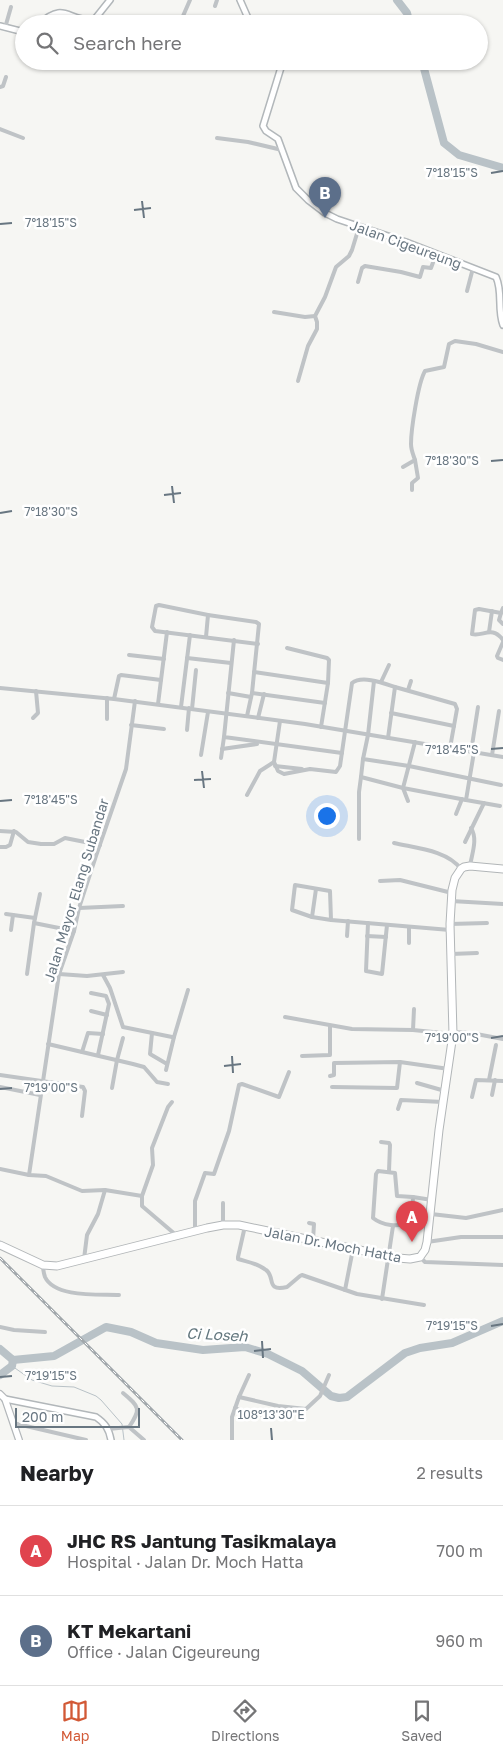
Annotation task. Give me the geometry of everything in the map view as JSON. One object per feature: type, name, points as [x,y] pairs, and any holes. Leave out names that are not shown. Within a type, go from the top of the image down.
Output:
[{"type":"highway","points":[[461,869],[470,866],[503,869]]},
{"type":"highway","name":"Jalan Dr. Moch Hatta","points":[[43,1266],[57,1266],[84,1260],[223,1225],[245,1226],[405,1259],[420,1257],[428,1242],[443,1102],[453,1033],[451,897],[456,878],[461,869]]},
{"type":"highway","points":[[0,1245],[43,1266]]},
{"type":"main road","points":[[0,1394],[5,1399],[19,1440]]},
{"type":"street","points":[[98,15],[110,0]]},
{"type":"street","points":[[183,15],[190,0]]},
{"type":"street","points":[[215,6],[217,0]]},
{"type":"street","points":[[240,0],[247,15]]},
{"type":"street","points":[[11,7],[2,27],[15,30]]},
{"type":"street","points":[[49,15],[59,12],[70,15]]},
{"type":"street","name":"Jalan Cigeureung","points":[[279,70],[263,124],[264,129],[278,139],[294,186],[308,200],[330,216],[492,275],[501,283],[503,294],[501,320],[503,325]]},
{"type":"street","points":[[0,87],[3,86],[6,78]]},
{"type":"street","points":[[0,129],[22,138]]},
{"type":"street","points":[[217,138],[248,142],[282,150]]},
{"type":"street","points":[[308,200],[329,184]]},
{"type":"street","points":[[298,382],[308,346],[317,329],[315,316],[325,297],[336,267],[349,256],[352,250],[359,227]]},
{"type":"street","points":[[358,282],[362,268],[365,266],[420,276],[423,267],[432,268],[436,254]]},
{"type":"street","points":[[467,291],[473,268]]},
{"type":"street","points":[[274,312],[304,317],[315,316]]},
{"type":"street","points":[[412,490],[412,483],[418,478],[411,441],[424,371],[444,367],[449,344],[454,340],[503,352]]},
{"type":"street","points":[[402,466],[415,460]]},
{"type":"street","points":[[247,716],[258,644],[260,626],[258,623],[157,605],[155,608],[152,628],[155,631],[258,644]]},
{"type":"street","points":[[503,624],[499,620],[502,610],[474,610],[472,634],[489,632],[498,635],[503,641],[497,656],[503,660]]},
{"type":"street","points":[[489,632],[492,610]]},
{"type":"street","points":[[206,637],[208,614]]},
{"type":"street","points":[[158,704],[167,632]]},
{"type":"street","points":[[181,707],[190,635]]},
{"type":"street","points":[[221,758],[234,640]]},
{"type":"street","points":[[287,648],[328,659],[328,683],[322,727]]},
{"type":"street","points":[[129,655],[164,659]]},
{"type":"street","points":[[187,658],[231,663]]},
{"type":"street","points":[[381,682],[389,665]]},
{"type":"street","points":[[187,730],[196,670]]},
{"type":"street","points":[[254,672],[328,683]]},
{"type":"street","points":[[114,698],[119,676],[121,675],[161,680]]},
{"type":"street","points":[[247,795],[260,771],[274,764],[333,772],[339,769],[352,684],[357,680],[381,682],[455,704],[457,709],[450,748]]},
{"type":"street","points":[[359,839],[359,792],[374,681]]},
{"type":"street","points":[[408,690],[411,681]]},
{"type":"street","points":[[388,738],[395,687]]},
{"type":"street","points":[[0,688],[114,698],[208,712],[280,720],[503,757]]},
{"type":"street","points":[[33,718],[38,713],[36,691]]},
{"type":"street","points":[[228,693],[264,694],[325,703]]},
{"type":"street","points":[[258,718],[264,694]]},
{"type":"street","points":[[107,698],[107,719]]},
{"type":"street","name":"Jalan Mayor Elang Subandar","points":[[29,1175],[59,974],[126,769],[135,701]]},
{"type":"street","points":[[456,814],[464,799],[469,778],[478,706]]},
{"type":"street","points":[[492,755],[499,711]]},
{"type":"street","points":[[201,755],[208,712]]},
{"type":"street","points":[[391,713],[454,726]]},
{"type":"street","points":[[280,720],[274,764],[278,772],[284,774],[306,769]]},
{"type":"street","points":[[131,725],[164,729]]},
{"type":"street","points":[[224,737],[264,744],[342,753]]},
{"type":"street","points":[[408,801],[403,788],[415,742]]},
{"type":"street","points":[[222,749],[264,744]]},
{"type":"street","points":[[363,759],[409,766],[502,786]]},
{"type":"street","points":[[361,777],[403,788],[500,806]]},
{"type":"street","points":[[465,842],[484,803]]},
{"type":"street","points":[[470,866],[475,839],[471,828]]},
{"type":"street","points":[[0,831],[14,831],[30,842],[53,844],[65,838],[100,845]]},
{"type":"street","points":[[0,848],[9,847],[14,831]]},
{"type":"street","points":[[394,843],[424,850],[453,860],[461,869]]},
{"type":"street","points":[[380,882],[400,880],[451,897],[503,904]]},
{"type":"street","points":[[331,920],[330,891],[296,885],[292,911],[312,917],[331,920],[409,927],[450,927],[487,923]]},
{"type":"street","points":[[312,917],[316,888]]},
{"type":"street","points":[[27,974],[34,921],[40,894]]},
{"type":"street","points":[[79,908],[123,906]]},
{"type":"street","points":[[6,914],[74,931]]},
{"type":"street","points":[[11,930],[12,915]]},
{"type":"street","points":[[347,936],[348,921]]},
{"type":"street","points":[[368,923],[366,971],[382,974],[387,925]]},
{"type":"street","points":[[408,943],[409,927]]},
{"type":"street","points":[[367,936],[386,937]]},
{"type":"street","points":[[451,954],[477,953]]},
{"type":"street","points":[[59,974],[103,975],[123,972]]},
{"type":"street","points":[[103,975],[110,988],[122,1026],[174,1037]]},
{"type":"street","points":[[166,1070],[188,990]]},
{"type":"street","points":[[91,993],[107,998],[109,1008],[98,1055]]},
{"type":"street","points":[[412,1030],[414,1009]]},
{"type":"street","points":[[91,1011],[107,1016]]},
{"type":"street","points":[[285,1018],[330,1026],[376,1030],[471,1032],[503,1039]]},
{"type":"street","points":[[302,1056],[330,1056],[330,1026]]},
{"type":"street","points":[[82,1052],[88,1033],[103,1034]]},
{"type":"street","points":[[152,1033],[150,1054],[167,1064]]},
{"type":"street","points":[[112,1088],[123,1038]]},
{"type":"street","points":[[48,1044],[144,1067],[157,1082],[168,1084]]},
{"type":"street","points":[[488,1080],[496,1045]]},
{"type":"street","points":[[330,1076],[334,1075],[334,1063],[400,1062],[449,1069]]},
{"type":"street","points":[[332,1087],[397,1088],[400,1062]]},
{"type":"street","points":[[196,1231],[196,1197],[205,1173],[214,1174],[229,1131],[240,1085],[242,1084],[279,1097],[289,1072]]},
{"type":"street","points":[[0,1075],[43,1080],[84,1088],[82,1116]]},
{"type":"street","points":[[472,1098],[475,1080],[503,1080]]},
{"type":"street","points":[[492,1095],[495,1080]]},
{"type":"street","points":[[417,1083],[445,1091]]},
{"type":"street","points":[[0,1087],[40,1095]]},
{"type":"street","points":[[398,1109],[401,1100],[443,1102]]},
{"type":"street","points":[[172,1102],[167,1108],[152,1148],[153,1165],[142,1196],[142,1206],[176,1236]]},
{"type":"street","points":[[381,1142],[390,1145],[389,1171]]},
{"type":"street","points":[[0,1170],[50,1177],[82,1191],[104,1190],[142,1196]]},
{"type":"street","points":[[413,1197],[411,1221],[406,1224],[393,1226],[378,1222],[373,1218],[376,1172],[389,1171],[395,1173],[397,1196],[413,1197],[432,1200]]},
{"type":"street","points":[[84,1260],[87,1235],[98,1214],[104,1190]]},
{"type":"street","points":[[223,1203],[223,1225]]},
{"type":"street","points":[[431,1214],[466,1218],[503,1210]]},
{"type":"street","points":[[309,1223],[314,1224],[312,1240]]},
{"type":"street","points":[[245,1226],[238,1259],[251,1262],[269,1272],[271,1284],[275,1287],[288,1287],[301,1275],[345,1290],[382,1299],[424,1305]]},
{"type":"street","points":[[382,1299],[393,1226]]},
{"type":"street","points":[[428,1242],[461,1237],[503,1237]]},
{"type":"street","points":[[345,1290],[353,1249]]},
{"type":"street","points":[[420,1257],[425,1262],[503,1265]]},
{"type":"street","points":[[43,1266],[46,1278],[61,1290],[87,1294],[118,1294]]},
{"type":"street","points":[[0,1327],[45,1332]]},
{"type":"street","points":[[232,1440],[232,1421],[235,1408],[249,1375]]},
{"type":"street","points":[[239,1397],[265,1404],[302,1410],[309,1408],[320,1396],[329,1375]]},
{"type":"street","points":[[123,1393],[134,1403],[137,1409],[136,1417],[125,1428]]},
{"type":"street","points":[[5,1399],[96,1417],[108,1429],[111,1440]]},
{"type":"street","points":[[235,1408],[249,1414],[270,1416]]},
{"type":"street","points":[[13,1423],[86,1440]]},
{"type":"street","points":[[108,1429],[125,1428],[144,1440]]},
{"type":"waterway","points":[[397,0],[408,15]]},
{"type":"waterway","points":[[424,70],[444,143],[459,155],[503,168]]},
{"type":"waterway","name":"Ci Loseh","points":[[0,1349],[13,1360],[54,1356],[106,1327],[131,1332],[156,1343],[203,1350],[245,1347],[268,1354],[302,1371],[331,1396],[339,1398],[347,1397],[405,1353],[420,1348],[452,1343],[503,1321]]},
{"type":"waterway","points":[[0,1375],[12,1366],[13,1360]]},
{"type":"waterway","points":[[12,1366],[32,1380],[52,1386],[74,1387],[96,1396],[122,1424],[124,1440]]},
{"type":"railway","points":[[0,1258],[182,1440]]},
{"type":"place","name":"KT Mekartani","points":[[325,218]]},
{"type":"place","name":"JHC RS Jantung Tasikmalaya","points":[[412,1242]]}]
